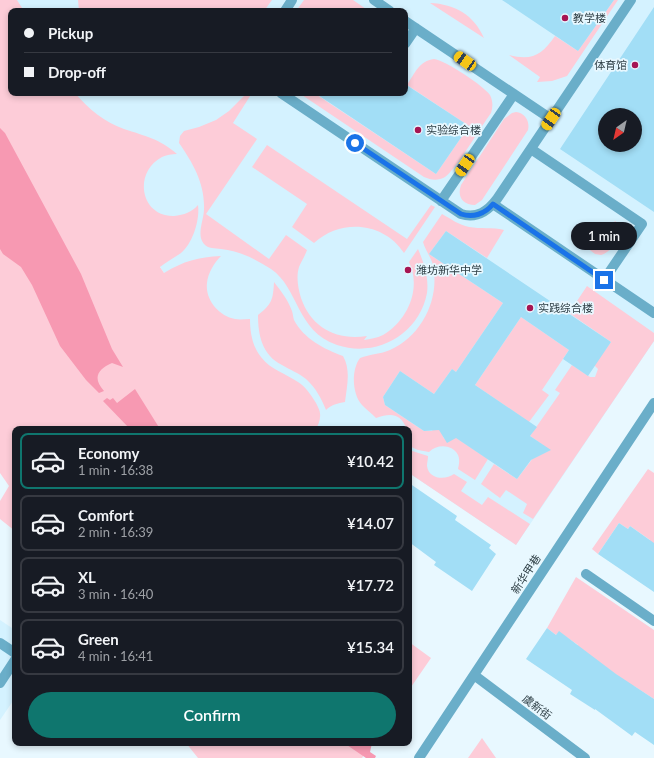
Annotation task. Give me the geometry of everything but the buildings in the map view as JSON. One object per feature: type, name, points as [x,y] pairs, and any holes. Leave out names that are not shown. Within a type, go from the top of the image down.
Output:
[{"type":"street","points":[[374,0],[386,8]]},
{"type":"street","points":[[285,96],[441,201],[465,215],[481,214],[487,211],[493,204],[631,0]]},
{"type":"street","points":[[408,23],[551,119]]},
{"type":"street","points":[[408,40],[416,28]]},
{"type":"street","points":[[441,201],[514,94]]},
{"type":"street","points":[[531,149],[642,224],[604,280]]},
{"type":"street","points":[[493,204],[654,313]]},
{"type":"street","name":"新华甲巷","points":[[419,758],[654,403]]},
{"type":"street","points":[[586,574],[654,621]]},
{"type":"street","points":[[0,643],[12,651]]},
{"type":"street","points":[[0,683],[12,665]]},
{"type":"street","name":"虞新街","points":[[474,675],[585,758]]},
{"type":"shaded area","name":"潍坊新华中学","points":[[0,0],[654,0],[654,341],[516,545],[412,475],[412,426],[292,426],[164,273],[57,96],[408,96],[408,8],[8,8],[8,15]]},
{"type":"shaded area","points":[[0,0],[17,0],[22,8],[8,8],[8,96],[78,96],[85,104],[110,123],[158,141],[177,154],[164,156],[153,164],[147,173],[144,183],[144,192],[148,202],[154,209],[163,214],[174,216],[181,215],[188,213],[198,205],[197,224],[185,249],[160,267],[164,273],[191,260],[221,256],[212,268],[207,283],[208,295],[214,306],[229,317],[237,319],[250,319],[252,338],[258,353],[269,365],[301,384],[308,391],[316,403],[320,415],[317,426],[12,426],[12,529],[0,519],[0,501],[9,486],[0,473]]},
{"type":"shaded area","points":[[78,0],[272,0],[266,8],[79,8]]},
{"type":"shaded area","points":[[304,0],[353,0],[365,8],[298,8]]},
{"type":"shaded area","points":[[614,0],[618,0],[567,76],[552,81],[537,82],[540,77],[509,55],[517,57],[530,57],[536,55],[546,48],[555,36],[578,51]]},
{"type":"shaded area","points":[[430,3],[448,6],[463,12],[475,23],[484,38]]},
{"type":"shaded area","points":[[429,60],[439,60],[455,68],[486,91],[492,100],[491,113],[461,158],[445,177],[437,180],[424,177],[303,96],[319,96],[436,174],[469,126],[408,86],[415,72],[421,65]]},
{"type":"shaded area","points":[[244,96],[250,96],[233,123],[257,139],[206,214],[269,259],[286,235],[307,250],[299,267],[298,275],[299,290],[305,308],[311,317],[326,330],[345,336],[367,336],[364,340],[383,335],[392,329],[405,313],[413,293],[414,283],[413,272],[409,262],[418,249],[426,271],[427,293],[422,308],[415,321],[394,340],[381,345],[366,348],[352,348],[337,345],[313,330],[305,320],[287,287],[280,277],[271,269],[241,254],[228,250],[208,247],[204,244],[200,232],[204,213],[204,200],[200,182],[189,158],[179,143],[180,136],[184,131],[216,120],[229,111]]},
{"type":"shaded area","points":[[516,112],[522,114],[526,118],[528,130],[482,200],[475,205],[464,202],[460,196],[461,185],[504,119]]},
{"type":"shaded area","points":[[0,128],[5,133],[81,274],[112,349],[123,367],[112,363],[100,371],[98,374],[98,382],[104,391],[99,393],[86,380],[60,346],[32,285],[21,267],[3,254],[0,249]]},
{"type":"shaded area","points":[[267,145],[407,239],[431,205],[435,207],[404,253],[385,235],[362,227],[349,227],[337,230],[325,235],[314,243],[292,227],[307,204],[252,167]]},
{"type":"shaded area","points":[[442,214],[465,226],[504,230],[487,258],[446,231],[429,254],[503,303],[456,372],[452,369],[434,394],[400,371],[383,397],[385,405],[424,431],[432,431],[435,426],[443,431],[443,436],[445,439],[447,440],[455,437],[488,459],[475,480],[458,469],[459,457],[455,451],[444,446],[432,449],[429,452],[412,447],[412,426],[405,426],[398,417],[391,415],[376,418],[362,405],[356,395],[354,375],[360,358],[390,350],[401,344],[420,326],[426,315],[434,291],[434,278],[433,265],[423,242]]},
{"type":"shaded area","points":[[615,221],[620,225],[621,235],[616,244],[609,251],[601,255],[595,254],[586,247],[598,231],[606,235]]},
{"type":"shaded area","points":[[274,282],[286,299],[292,311],[294,320],[303,333],[322,347],[343,356],[348,372],[345,402],[335,404],[326,410],[318,393],[310,382],[275,361],[262,344],[258,315],[271,301]]},
{"type":"shaded area","points":[[587,286],[654,333],[654,341],[533,519],[523,513],[527,504],[506,490],[500,498],[481,484],[494,464],[517,479],[543,445],[530,436],[560,393],[555,390],[572,365],[590,377],[595,377],[598,369],[594,365],[611,342],[569,313]]},
{"type":"shaded area","points":[[521,317],[569,350],[542,390],[549,395],[529,422],[475,385]]},
{"type":"shaded area","points":[[135,389],[158,426],[127,426],[103,401],[107,398],[110,400],[113,398],[117,403]]},
{"type":"shaded area","points":[[412,451],[428,456],[428,471],[434,476],[442,478],[454,474],[467,482],[461,491],[482,505],[488,497],[530,524],[516,545],[412,475]]},
{"type":"shaded area","points":[[648,469],[654,473],[654,547],[649,544],[650,540],[630,526],[628,529],[619,523],[598,554],[592,549]]},
{"type":"shaded area","points":[[576,577],[654,630],[654,699],[634,686],[633,687],[595,659],[576,648],[578,645],[559,632],[556,635],[547,628]]},
{"type":"shaded area","points":[[0,620],[12,628],[12,702],[0,720]]},
{"type":"shaded area","points":[[412,644],[431,658],[412,686]]},
{"type":"shaded area","points":[[482,738],[496,758],[468,758]]},
{"type":"shaded area","points":[[188,746],[370,746],[362,758],[198,758]]},
{"type":"shaded area","points":[[348,746],[371,746],[370,752],[376,756],[375,758],[366,758]]},
{"type":"place","name":"教学楼","points":[[565,18]]},
{"type":"place","name":"体育馆","points":[[635,65]]},
{"type":"place","name":"实验综合楼","points":[[418,130]]},
{"type":"place","name":"潍坊新华中学","points":[[408,270]]},
{"type":"place","name":"实践综合楼","points":[[530,308]]},
{"type":"route","points":[[355,143],[461,214],[470,216],[481,214],[487,211],[493,204],[604,280]]}]
